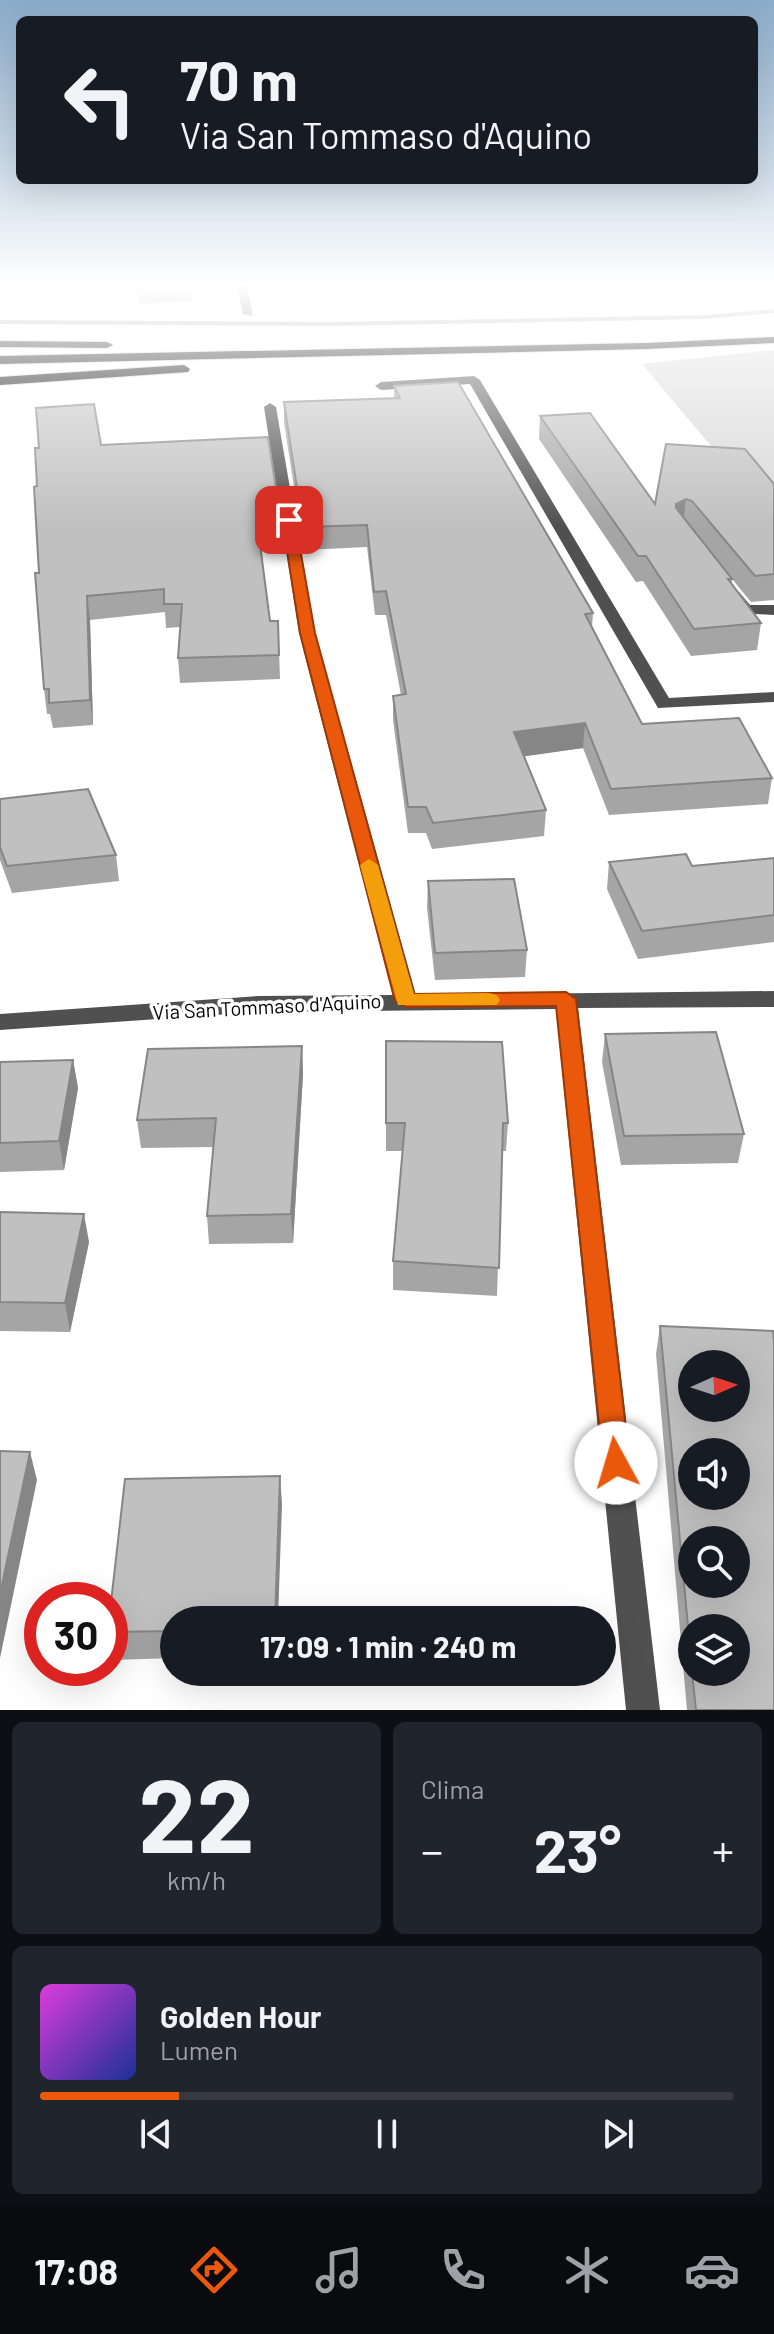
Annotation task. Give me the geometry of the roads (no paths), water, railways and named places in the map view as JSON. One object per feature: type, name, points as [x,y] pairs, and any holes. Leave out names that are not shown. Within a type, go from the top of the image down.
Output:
[{"type":"main road","points":[[0,381],[219,367]]},
{"type":"street","points":[[381,386],[474,380],[664,704],[774,697]]},
{"type":"street","points":[[270,407],[307,633],[406,1001]]},
{"type":"street","points":[[718,576],[745,610],[774,610]]},
{"type":"street","points":[[566,999],[643,1710]]},
{"type":"street","name":"Via San Tommaso d'Aquino","points":[[0,1022],[258,1004],[774,999]]}]
